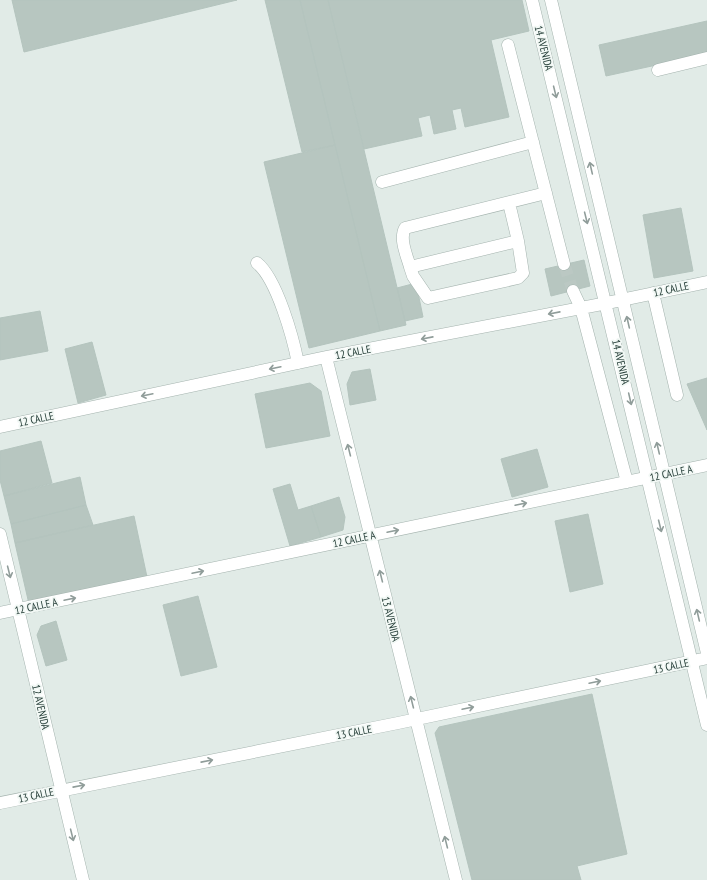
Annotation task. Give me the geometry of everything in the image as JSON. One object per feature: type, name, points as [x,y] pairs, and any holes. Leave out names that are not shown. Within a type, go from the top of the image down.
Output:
[{"type":"street","name":"14 AVENIDA","points":[[532,0],[707,725]]},
{"type":"street","name":"14 AVENIDA","points":[[550,0],[707,653]]},
{"type":"street","points":[[508,45],[564,264]]},
{"type":"street","points":[[658,70],[707,58]]},
{"type":"street","points":[[382,182],[533,142]]},
{"type":"street","points":[[509,203],[518,241],[523,273],[518,278],[428,298],[413,276],[410,267],[402,233],[405,228],[546,193]]},
{"type":"street","points":[[410,267],[518,241]]},
{"type":"street","points":[[257,263],[264,269],[274,285],[296,349],[298,363]]},
{"type":"street","name":"12 CALLE","points":[[0,427],[326,357],[622,300],[707,282]]},
{"type":"street","points":[[573,291],[581,308],[627,482]]},
{"type":"street","points":[[653,293],[677,395]]},
{"type":"street","name":"13 AVENIDA","points":[[326,357],[456,880]]},
{"type":"street","name":"12 CALLE A","points":[[0,613],[707,465]]},
{"type":"street","name":"12 AVENIDA","points":[[0,534],[83,880]]},
{"type":"street","name":"13 CALLE","points":[[0,803],[416,719],[707,658]]},
{"type":"building","points":[[12,0],[237,0],[24,52]]},
{"type":"building","points":[[265,0],[300,0],[335,145],[302,152]]},
{"type":"building","points":[[300,0],[328,0],[406,325],[380,331]]},
{"type":"building","points":[[328,0],[522,0],[529,31],[491,40],[509,117],[465,127],[461,108],[452,110],[456,129],[434,134],[430,115],[418,118],[422,136],[364,149]]},
{"type":"building","points":[[707,21],[707,54],[606,76],[599,45]]},
{"type":"building","points":[[335,145],[380,331],[309,348],[264,162]]},
{"type":"building","points":[[681,208],[693,271],[654,278],[643,215]]},
{"type":"building","points":[[584,260],[590,286],[551,296],[545,269]]},
{"type":"building","points":[[416,283],[423,317],[405,321],[397,288]]},
{"type":"building","points":[[40,311],[48,351],[0,360],[0,318]]},
{"type":"building","points":[[92,342],[106,395],[78,403],[65,349]]},
{"type":"building","points":[[370,369],[376,400],[350,405],[347,384],[352,372]]},
{"type":"building","points":[[707,378],[707,430],[687,384]]},
{"type":"building","points":[[310,383],[321,391],[330,436],[266,448],[255,394]]},
{"type":"building","points":[[41,441],[52,483],[4,496],[0,480],[0,451]]},
{"type":"building","points":[[537,449],[548,487],[512,497],[501,459]]},
{"type":"building","points":[[80,477],[86,505],[11,524],[4,496]]},
{"type":"building","points":[[290,484],[298,510],[311,506],[321,537],[290,546],[273,489]]},
{"type":"building","points":[[339,497],[345,517],[343,530],[321,537],[311,506]]},
{"type":"building","points":[[86,505],[93,525],[15,543],[11,524]]},
{"type":"building","points":[[588,514],[603,584],[570,592],[555,521]]},
{"type":"building","points":[[134,516],[147,577],[29,604],[15,543]]},
{"type":"building","points":[[198,596],[217,667],[181,676],[163,605]]},
{"type":"building","points":[[56,621],[67,660],[46,666],[37,635],[41,626]]},
{"type":"building","points":[[592,694],[627,854],[577,866],[581,880],[472,880],[435,733],[439,727]]},
{"type":"tunnel","points":[[564,264],[573,291]]}]
